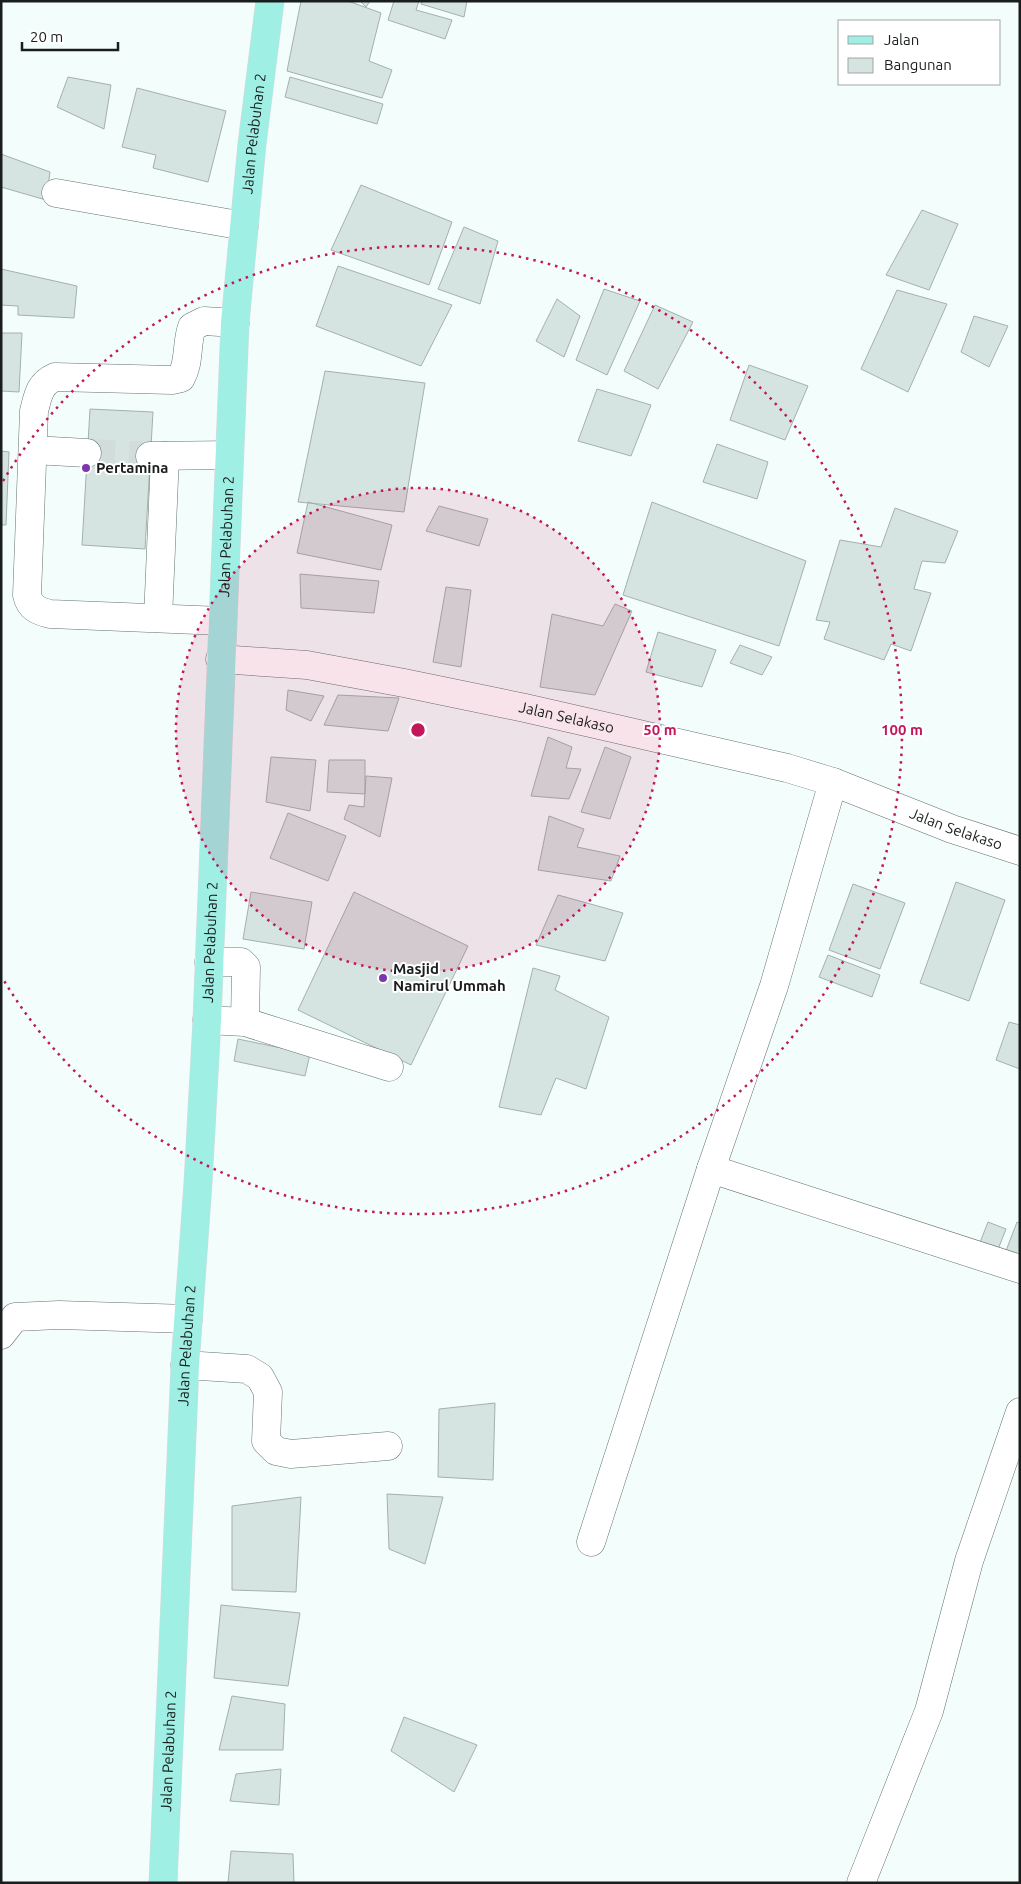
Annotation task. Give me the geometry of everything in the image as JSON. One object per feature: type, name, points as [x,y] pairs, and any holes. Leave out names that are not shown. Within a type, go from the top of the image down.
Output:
[{"type":"main road","name":"Jalan Pelabuhan 2","points":[[162,1883],[185,1365],[198,1183],[209,962],[235,323],[244,226],[270,1]]},
{"type":"street","points":[[56,193],[244,226]]},
{"type":"street","points":[[222,621],[50,614],[40,612],[29,602],[27,595],[32,450],[34,411],[40,390],[46,380],[55,376],[172,380],[181,378],[186,369],[188,338],[192,326],[204,321],[235,323]]},
{"type":"street","points":[[32,450],[87,453]]},
{"type":"street","points":[[158,618],[158,456],[229,456]]},
{"type":"street","name":"Jalan Selakaso","points":[[220,659],[307,665],[404,683],[525,708],[777,765],[833,782],[952,828],[1020,851]]},
{"type":"street","points":[[591,1542],[711,1168],[774,986],[833,782]]},
{"type":"street","points":[[209,962],[241,962],[246,967],[245,1022]]},
{"type":"street","points":[[206,1020],[245,1022],[389,1067]]},
{"type":"street","points":[[711,1168],[1020,1269]]},
{"type":"street","points":[[1,1335],[15,1316],[59,1315],[188,1319]]},
{"type":"street","points":[[185,1365],[246,1369],[260,1377],[268,1392],[266,1441],[276,1451],[292,1454],[388,1446]]},
{"type":"street","points":[[861,1883],[929,1711],[969,1561],[1020,1412]]},
{"type":"building","points":[[301,1],[348,1],[381,13],[369,61],[392,70],[382,98],[287,71]]},
{"type":"building","points":[[360,1],[370,1],[366,7]]},
{"type":"building","points":[[394,1],[419,1],[416,10],[452,20],[445,39],[388,20]]},
{"type":"building","points":[[422,1],[467,1],[464,17],[421,4]]},
{"type":"building","points":[[68,77],[111,85],[104,129],[57,107]]},
{"type":"building","points":[[290,77],[383,104],[377,124],[285,97]]},
{"type":"building","points":[[137,88],[226,111],[208,182],[153,168],[156,155],[122,147]]},
{"type":"building","points":[[1,154],[50,172],[46,200],[1,187]]},
{"type":"building","points":[[361,185],[452,222],[429,285],[331,250]]},
{"type":"building","points":[[922,210],[958,224],[929,290],[886,275]]},
{"type":"building","points":[[464,227],[498,241],[480,304],[438,289]]},
{"type":"building","points":[[338,266],[452,305],[421,366],[316,326]]},
{"type":"building","points":[[1,269],[77,286],[74,318],[18,315],[18,306],[1,305]]},
{"type":"building","points":[[604,289],[640,301],[607,375],[576,360]]},
{"type":"building","points":[[897,290],[947,304],[908,392],[861,369]]},
{"type":"building","points":[[557,299],[580,316],[564,357],[536,341]]},
{"type":"building","points":[[655,305],[693,322],[658,389],[624,371]]},
{"type":"building","points":[[974,316],[1008,326],[989,367],[961,352]]},
{"type":"building","points":[[1,333],[22,333],[19,392],[1,391]]},
{"type":"building","points":[[749,365],[808,386],[785,440],[730,420]]},
{"type":"building","points":[[325,371],[425,383],[404,512],[298,502]]},
{"type":"building","points":[[597,389],[651,405],[631,456],[578,441]]},
{"type":"building","points":[[90,409],[153,412],[145,549],[82,545]]},
{"type":"building","points":[[717,444],[768,462],[757,499],[703,482]]},
{"type":"building","points":[[1,451],[9,452],[6,525],[1,525]]},
{"type":"building","points":[[308,502],[392,525],[381,570],[297,553]]},
{"type":"building","points":[[652,502],[806,561],[779,646],[623,595]]},
{"type":"building","points":[[439,506],[488,519],[479,546],[426,531]]},
{"type":"building","points":[[895,508],[958,531],[945,563],[922,561],[914,589],[931,593],[911,651],[891,644],[884,660],[824,639],[830,622],[816,620],[840,540],[881,547]]},
{"type":"building","points":[[300,574],[379,581],[374,613],[301,608]]},
{"type":"building","points":[[446,587],[471,590],[461,667],[433,662]]},
{"type":"building","points":[[615,604],[632,611],[595,695],[540,687],[552,614],[603,626]]},
{"type":"building","points":[[658,632],[716,650],[702,687],[646,672]]},
{"type":"building","points":[[740,645],[772,657],[762,675],[730,663]]},
{"type":"building","points":[[288,690],[324,696],[311,721],[286,710]]},
{"type":"building","points":[[338,695],[399,698],[388,731],[324,725]]},
{"type":"building","points":[[548,737],[572,747],[566,768],[581,769],[569,799],[531,796]]},
{"type":"building","points":[[605,747],[631,757],[610,819],[581,812]]},
{"type":"building","points":[[271,757],[316,760],[310,811],[266,802]]},
{"type":"building","points":[[329,760],[365,760],[365,794],[327,792]]},
{"type":"building","points":[[366,776],[392,778],[380,837],[344,819],[349,805],[364,807]]},
{"type":"building","points":[[288,813],[346,836],[328,881],[270,858]]},
{"type":"building","points":[[549,816],[584,829],[577,847],[620,856],[611,881],[538,870]]},
{"type":"building","points":[[956,882],[1005,900],[969,1001],[920,983]]},
{"type":"building","points":[[853,884],[905,903],[880,969],[829,950]]},
{"type":"building","points":[[251,892],[312,902],[304,949],[243,939]]},
{"type":"building","name":"Masjid Namirul Ummah","points":[[354,892],[468,946],[411,1065],[298,1010]]},
{"type":"building","points":[[558,895],[623,913],[605,961],[536,945]]},
{"type":"building","points":[[828,955],[880,975],[872,997],[819,977]]},
{"type":"building","points":[[533,968],[560,976],[555,990],[609,1017],[586,1089],[556,1078],[541,1115],[499,1107]]},
{"type":"building","points":[[1009,1022],[1020,1025],[1020,1069],[996,1060]]},
{"type":"building","points":[[238,1039],[310,1054],[305,1076],[234,1061]]},
{"type":"building","points":[[988,1222],[1006,1229],[997,1252],[979,1245]]},
{"type":"building","points":[[1017,1222],[1020,1223],[1020,1262],[1004,1256]]},
{"type":"building","points":[[495,1403],[493,1480],[438,1477],[439,1409]]},
{"type":"building","points":[[387,1494],[443,1497],[425,1564],[389,1549]]},
{"type":"building","points":[[301,1497],[296,1592],[232,1590],[232,1506]]},
{"type":"building","points":[[221,1605],[300,1613],[288,1686],[214,1678]]},
{"type":"building","points":[[232,1696],[285,1704],[283,1750],[219,1750]]},
{"type":"building","points":[[404,1717],[477,1745],[454,1792],[391,1751]]},
{"type":"building","points":[[281,1769],[279,1805],[230,1801],[236,1774]]},
{"type":"building","points":[[231,1851],[293,1854],[294,1883],[228,1883]]},
{"type":"tunnel","points":[[87,453],[150,456]]},
{"type":"place","name":"Pertamina","points":[[86,468]]},
{"type":"place","name":"Masjid Namirul Ummah","points":[[383,978]]}]
